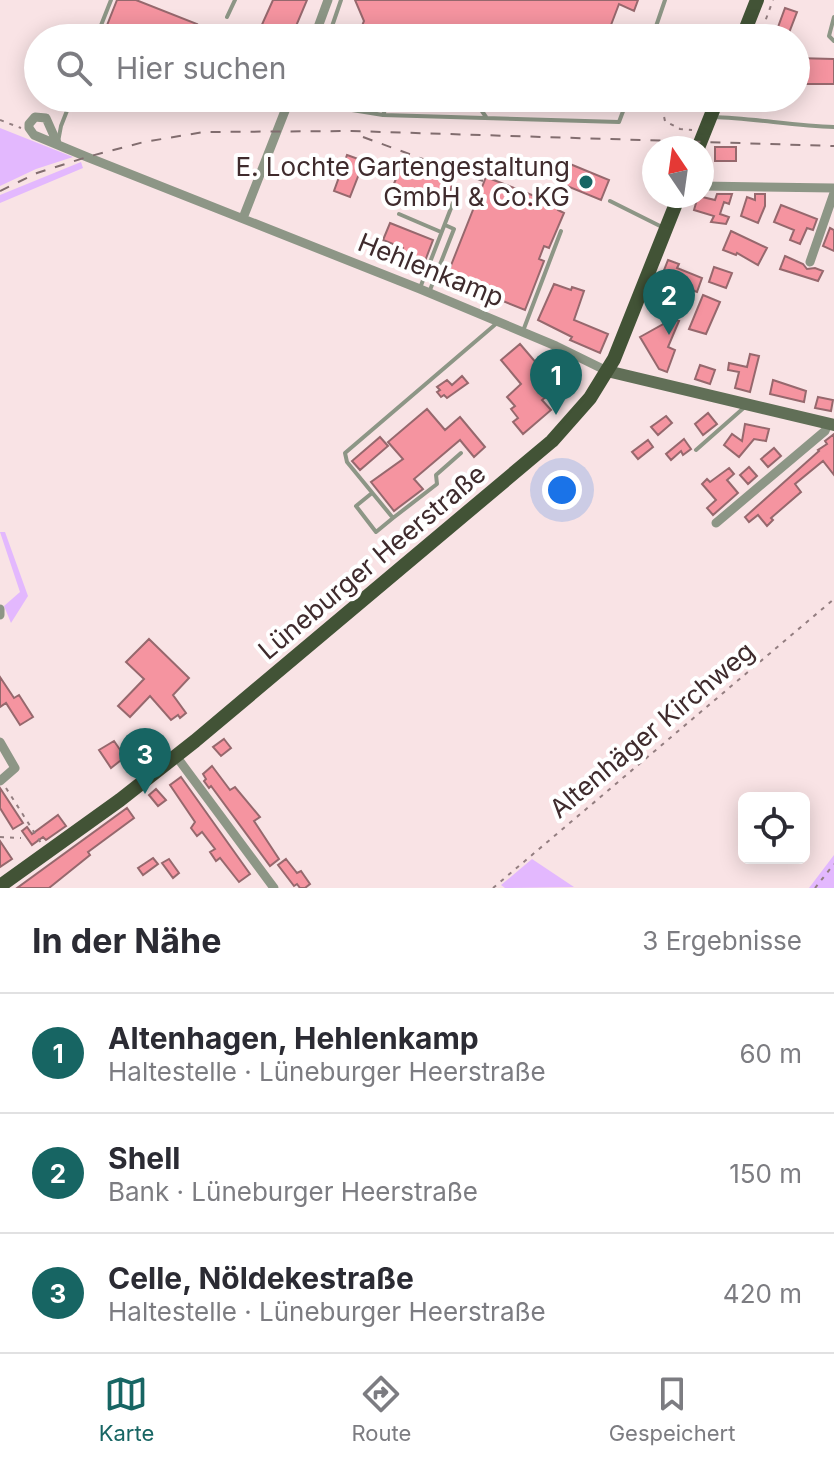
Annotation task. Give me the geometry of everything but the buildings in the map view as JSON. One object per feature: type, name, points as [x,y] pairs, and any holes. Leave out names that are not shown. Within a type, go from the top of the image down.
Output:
[{"type":"main road","points":[[748,24],[757,0]]},
{"type":"main road","points":[[703,136],[713,112]]},
{"type":"main road","name":"Lüneburger Heerstraße","points":[[0,886],[176,756],[552,441],[590,398],[607,371],[674,208]]},
{"type":"street","points":[[319,24],[328,0]]},
{"type":"street","points":[[243,218],[285,112]]},
{"type":"street","name":"Hehlenkamp","points":[[58,145],[46,118],[35,117],[29,124],[34,135],[58,145],[424,290],[523,331],[607,371]]},
{"type":"street","points":[[714,186],[834,191],[810,262]]},
{"type":"street","points":[[607,371],[621,377],[831,424],[716,523]]},
{"type":"street","points":[[0,742],[15,768],[0,780]]},
{"type":"street","points":[[176,756],[274,888]]},
{"type":"lane","points":[[102,24],[111,0]]},
{"type":"lane","points":[[227,17],[235,0]]},
{"type":"lane","points":[[333,24],[341,0]]},
{"type":"lane","points":[[657,24],[665,0]]},
{"type":"lane","points":[[834,17],[829,36],[834,41]]},
{"type":"lane","points":[[58,145],[66,112]]},
{"type":"lane","points":[[364,112],[619,122],[623,112]]},
{"type":"lane","points":[[483,112],[486,117]]},
{"type":"lane","points":[[711,117],[755,118],[793,126],[834,127]]},
{"type":"lane","points":[[424,290],[441,232],[458,190]]},
{"type":"lane","points":[[610,201],[666,229]]},
{"type":"lane","points":[[399,214],[441,232]]},
{"type":"lane","points":[[424,290],[454,229],[445,225]]},
{"type":"lane","points":[[523,331],[561,231]]},
{"type":"lane","points":[[393,518],[347,462],[345,453],[498,321]]},
{"type":"lane","points":[[556,346],[543,367],[569,384]]},
{"type":"lane","points":[[696,450],[748,403]]},
{"type":"lane","points":[[372,493],[356,506],[376,532],[437,484],[436,475],[461,453]]},
{"type":"path","points":[[764,24],[773,0]]},
{"type":"path","points":[[663,112],[665,121],[680,129],[705,131]]},
{"type":"path","points":[[0,120],[29,128]]},
{"type":"path","name":"Altenhäger Kirchweg","points":[[493,888],[834,599]]},
{"type":"path","points":[[0,780],[48,852]]},
{"type":"path","points":[[0,837],[21,838]]},
{"type":"path","points":[[815,888],[834,864]]},
{"type":"shaded area","points":[[0,128],[73,157],[36,169],[0,186]]},
{"type":"shaded area","points":[[81,162],[83,168],[0,203],[0,195]]},
{"type":"shaded area","points":[[0,532],[5,532],[28,596],[11,623],[4,606],[20,592]]},
{"type":"shaded area","points":[[834,855],[834,888],[809,888]]},
{"type":"shaded area","points":[[532,859],[574,887],[505,888],[501,885]]},
{"type":"railway","points":[[0,191],[37,173],[87,157],[144,142],[204,132],[351,131],[834,146]]},
{"type":"railway","points":[[363,137],[483,181]]},
{"type":"place","name":"E. Lochte Gartengestaltung GmbH & Co.KG","points":[[586,182]]},
{"type":"place","name":"Shell","points":[[669,335]]},
{"type":"place","name":"Altenhagen, Hehlenkamp","points":[[556,415]]},
{"type":"place","name":"Celle, Nöldekestraße","points":[[145,794]]}]
